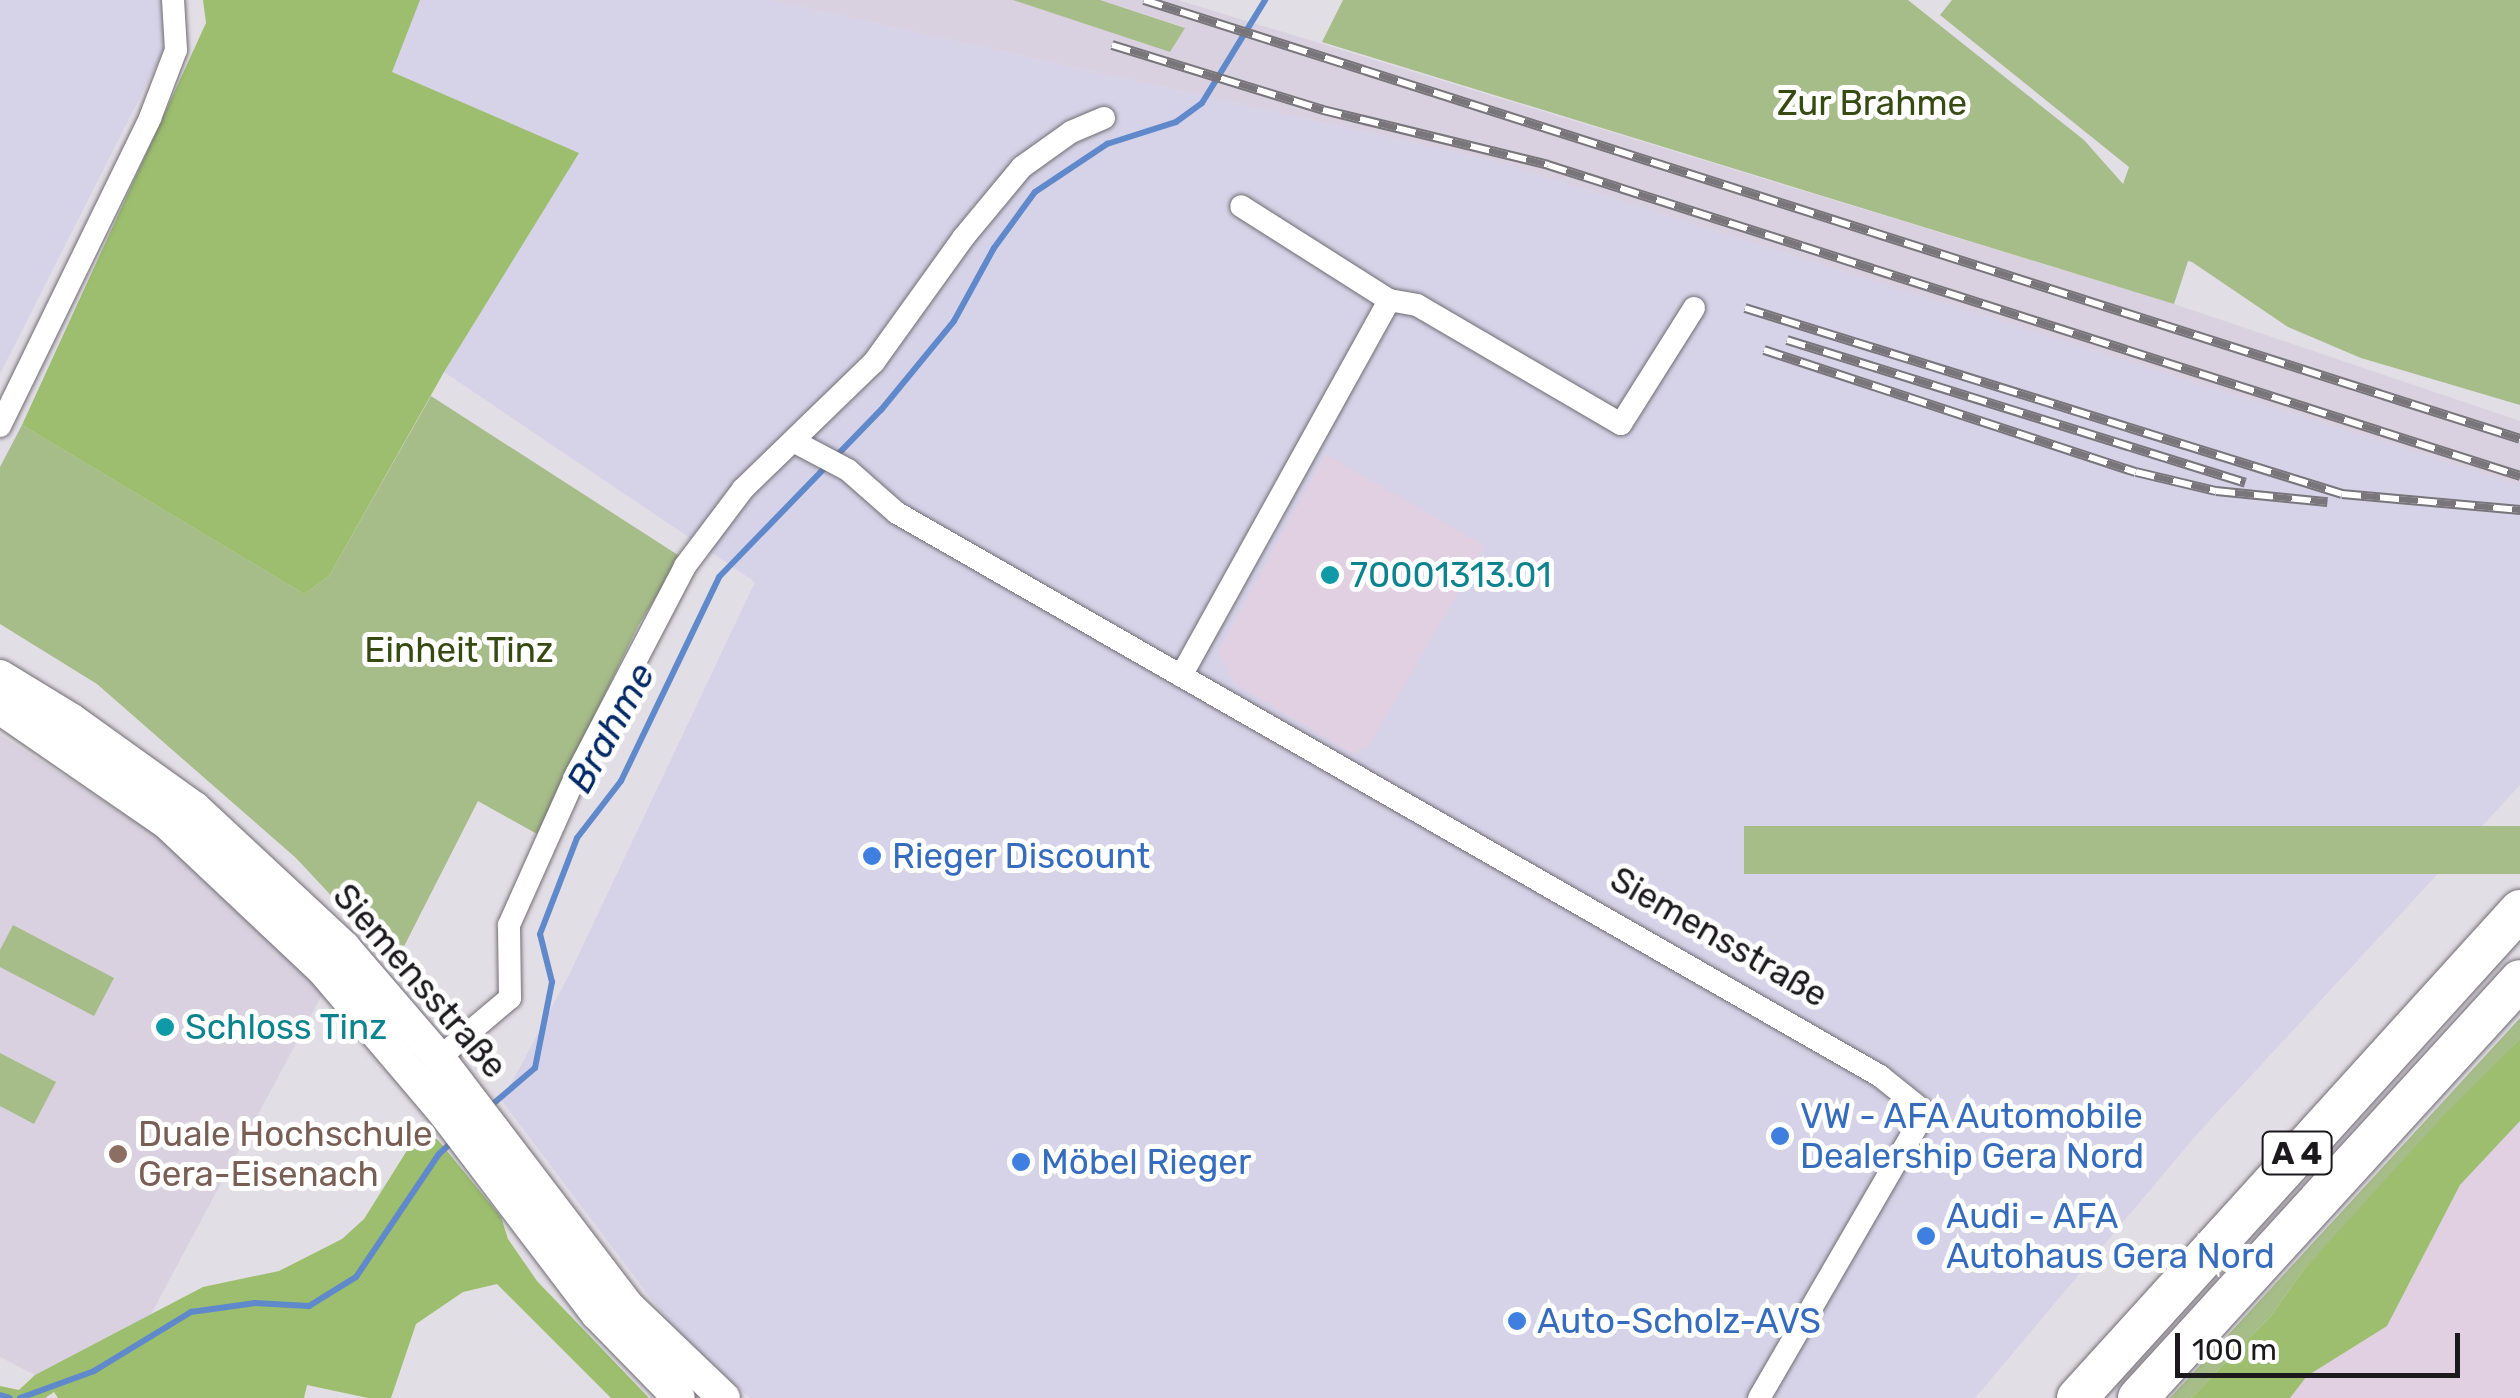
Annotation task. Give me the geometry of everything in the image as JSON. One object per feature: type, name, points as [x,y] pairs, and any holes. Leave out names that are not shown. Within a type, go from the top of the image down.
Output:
[{"type":"highway","name":"A 4","points":[[2076,1398],[2520,910]]},
{"type":"highway","name":"A 4","points":[[2138,1398],[2520,980]]},
{"type":"main road","name":"Siemensstraße","points":[[0,676],[145,768],[220,829],[344,946],[427,1067],[486,1144],[597,1314],[679,1398]]},
{"type":"main road","name":"Siemensstraße","points":[[0,708],[104,776],[202,853],[427,1067]]},
{"type":"main road","name":"Siemensstraße","points":[[486,1144],[628,1306],[724,1398]]},
{"type":"street","points":[[0,426],[150,118],[176,50],[174,0]]},
{"type":"street","points":[[427,1067],[510,998],[509,925],[645,636],[693,556],[743,489],[802,444],[874,362],[963,238],[1022,167],[1071,132],[1104,118]]},
{"type":"street","points":[[1241,206],[1389,300],[1417,305],[1621,424],[1694,308]]},
{"type":"street","points":[[1181,676],[1389,300]]},
{"type":"street","name":"Siemensstraße","points":[[802,444],[848,470],[897,513],[1880,1076],[1925,1112],[1759,1398]]},
{"type":"shaded area","points":[[0,0],[163,0],[165,48],[0,374]]},
{"type":"shaded area","points":[[420,0],[772,0],[1492,160],[2520,485],[2520,785],[2198,1133],[1975,1398],[750,1398],[674,1329],[502,1101],[569,975],[755,582],[444,372],[578,153],[391,72]]},
{"type":"shaded area","points":[[772,0],[1013,0],[1170,52],[1184,27],[1100,0],[1178,0],[2174,304],[2520,421],[2520,485],[1492,160]]},
{"type":"shaded area","points":[[1325,454],[1485,546],[1370,744],[1353,754],[1235,684],[1218,652]]},
{"type":"shaded area","name":"Duale Hochschule Gera-Eisenach","points":[[0,735],[157,835],[218,886],[323,993],[150,1316],[35,1375],[0,1357]]},
{"type":"shaded area","points":[[2520,1121],[2520,1398],[2290,1398],[2307,1376],[2387,1326],[2460,1185]]},
{"type":"green space","points":[[203,0],[420,0],[392,72],[579,153],[444,372],[329,576],[304,594],[22,425],[206,23]]},
{"type":"green space","points":[[1013,0],[1100,0],[1185,28],[1170,52]]},
{"type":"green space","name":"Zur Brahme","points":[[1343,0],[1908,0],[2084,140],[2123,184],[2129,167],[1940,15],[1952,0],[2520,0],[2520,405],[2361,358],[2288,327],[2192,262],[2188,261],[2174,304],[1322,42]]},
{"type":"green space","name":"Einheit Tinz","points":[[431,396],[681,557],[638,626],[537,834],[478,801],[395,964],[296,858],[97,684],[0,624],[0,467],[22,425],[304,594],[329,576]]},
{"type":"green space","points":[[1744,826],[2520,826],[2520,874],[1744,874]]},
{"type":"green space","points":[[13,925],[114,978],[94,1016],[0,967],[0,950]]},
{"type":"green space","points":[[2520,1018],[2520,1039],[2305,1268],[2271,1316],[2191,1398],[2170,1398]]},
{"type":"green space","points":[[2520,1039],[2520,1121],[2460,1185],[2387,1326],[2307,1376],[2290,1398],[2191,1398],[2271,1316],[2305,1268],[2446,1113]]},
{"type":"green space","points":[[0,1053],[56,1082],[34,1124],[0,1106]]},
{"type":"green space","points":[[427,1134],[438,1140],[501,1217],[508,1239],[537,1281],[649,1398],[611,1398],[497,1284],[463,1292],[416,1324],[391,1398],[368,1398],[307,1385],[304,1398],[58,1398],[54,1392],[45,1398],[0,1398],[0,1386],[19,1390],[35,1375],[203,1287],[279,1271],[342,1239],[364,1219],[413,1141]]},
{"type":"waterway","name":"Brahme","points":[[487,1109],[535,1068],[552,982],[540,934],[577,838],[621,781],[719,577],[881,410],[954,321],[994,248],[1035,192],[1107,144],[1176,122],[1202,103],[1265,0]]},
{"type":"waterway","name":"Brahme","points":[[20,1398],[94,1371],[191,1312],[255,1303],[309,1306],[356,1277],[439,1154],[453,1141]]},
{"type":"waterway","name":"Brahme","points":[[0,1395],[10,1398]]},
{"type":"railway","points":[[1144,0],[2520,439]]},
{"type":"railway","points":[[1112,45],[1323,110],[1548,165],[2520,476]]},
{"type":"railway","points":[[1745,308],[2342,494],[2520,510]]},
{"type":"railway","points":[[1787,340],[2245,483]]},
{"type":"railway","points":[[1764,350],[2136,472],[2216,491],[2327,502]]},
{"type":"place","name":"70001313.01","points":[[1330,575]]},
{"type":"place","name":"Rieger Discount","points":[[872,856]]},
{"type":"place","name":"Schloss Tinz","points":[[165,1027]]},
{"type":"place","name":"VW - AFA Automobile Dealership Gera Nord","points":[[1780,1136]]},
{"type":"place","name":"Duale Hochschule Gera-Eisenach","points":[[118,1154]]},
{"type":"place","name":"Möbel Rieger","points":[[1021,1162]]},
{"type":"place","name":"Audi - AFA Autohaus Gera Nord","points":[[1926,1236]]},
{"type":"place","name":"Auto-Scholz-AVS","points":[[1517,1321]]}]
